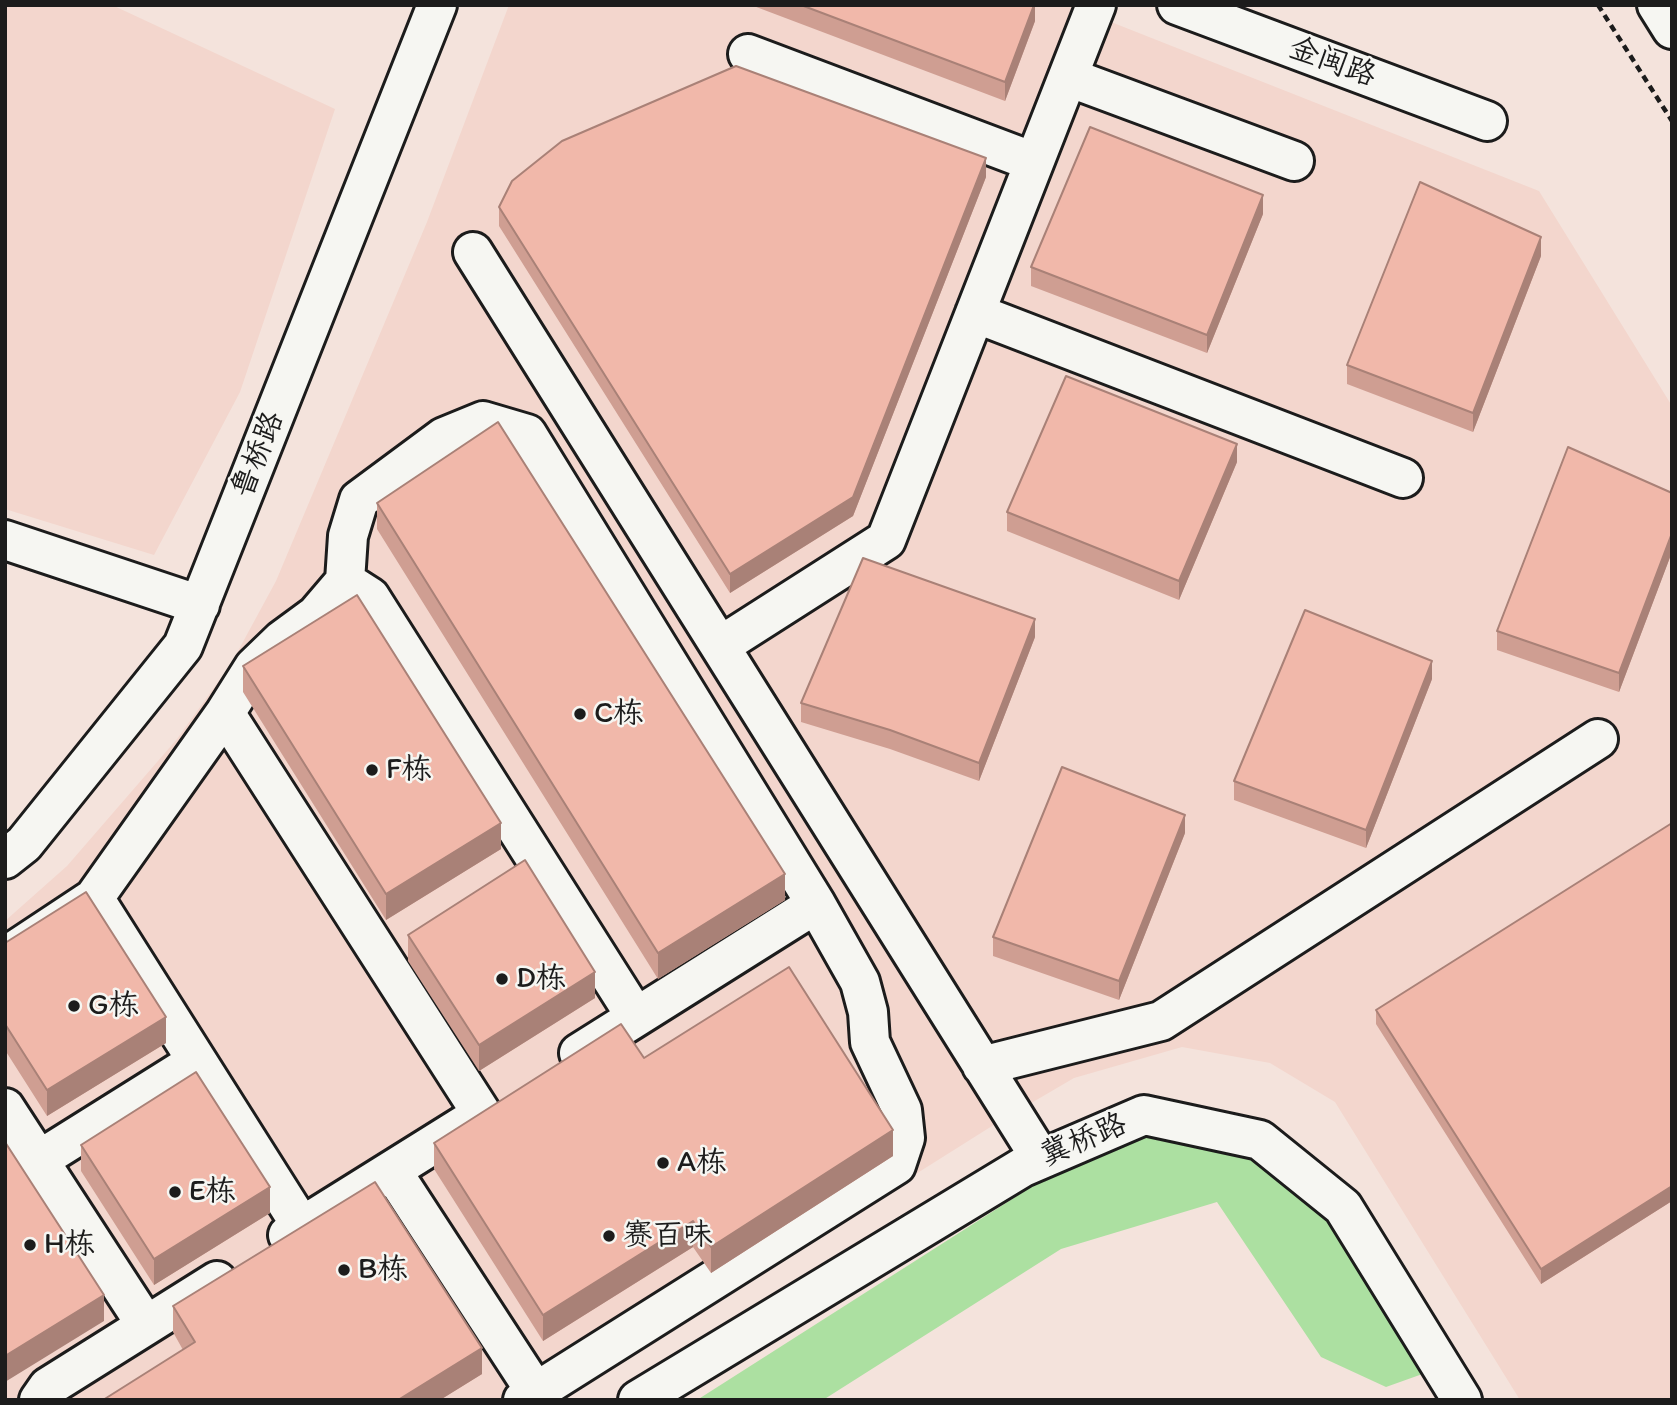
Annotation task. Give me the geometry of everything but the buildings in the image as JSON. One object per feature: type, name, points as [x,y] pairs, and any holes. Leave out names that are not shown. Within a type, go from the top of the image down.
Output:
[{"type":"street","name":"鲁桥路","points":[[5,859],[23,844],[183,646],[437,5]]},
{"type":"street","points":[[720,646],[886,540],[1096,5]]},
{"type":"street","name":"金闽路","points":[[1177,5],[1487,121]]},
{"type":"street","points":[[1657,5],[1672,29]]},
{"type":"street","points":[[748,54],[1034,162]]},
{"type":"street","points":[[1068,77],[1294,160]]},
{"type":"street","points":[[473,252],[1041,1159]]},
{"type":"street","points":[[975,313],[1404,478]]},
{"type":"street","points":[[5,957],[94,898],[225,713],[254,667],[282,640],[316,615],[345,581],[348,536],[359,500],[444,437],[483,421],[527,434],[816,904],[860,982],[868,1012],[870,1042],[902,1110],[905,1138],[896,1165],[533,1397],[392,1171]]},
{"type":"street","points":[[5,540],[200,605]]},
{"type":"street","points":[[345,581],[370,597],[636,1017]]},
{"type":"street","points":[[39,1400],[48,1387],[494,1106],[380,954],[225,713]]},
{"type":"street","points":[[982,1066],[1161,1021],[1598,739]]},
{"type":"street","points":[[501,877],[534,857]]},
{"type":"street","points":[[94,898],[302,1227]]},
{"type":"street","points":[[553,1069],[816,904]]},
{"type":"street","points":[[380,954],[413,933]]},
{"type":"street","points":[[39,1160],[197,1061]]},
{"type":"street","points":[[5,1108],[146,1325]]},
{"type":"street","name":"冀桥路","points":[[638,1400],[1023,1167],[1144,1115],[1260,1140],[1343,1207],[1462,1400]]},
{"type":"path","points":[[1598,5],[1672,121]]},
{"type":"shaded area","points":[[5,5],[112,5],[335,109],[240,392],[154,555],[5,509]]},
{"type":"shaded area","points":[[509,5],[1068,5],[1539,191],[1672,406],[1672,1400],[1520,1400],[1335,1102],[1270,1063],[1182,1047],[1074,1078],[992,1126],[557,1400],[5,1400],[5,921],[67,866],[177,739],[231,664],[276,581],[427,222]]},
{"type":"green space","points":[[1144,1115],[1291,1165],[1442,1367],[1386,1387],[1321,1357],[1217,1202],[1061,1249],[823,1400],[697,1400]]},
{"type":"place","name":"C栋","points":[[580,714]]},
{"type":"place","name":"F栋","points":[[372,770]]},
{"type":"place","name":"D栋","points":[[502,979]]},
{"type":"place","name":"G栋","points":[[74,1006]]},
{"type":"place","name":"A栋","points":[[663,1163]]},
{"type":"place","name":"E栋","points":[[175,1192]]},
{"type":"place","name":"赛百味","points":[[609,1236]]},
{"type":"place","name":"H栋","points":[[30,1245]]},
{"type":"place","name":"B栋","points":[[344,1270]]}]
